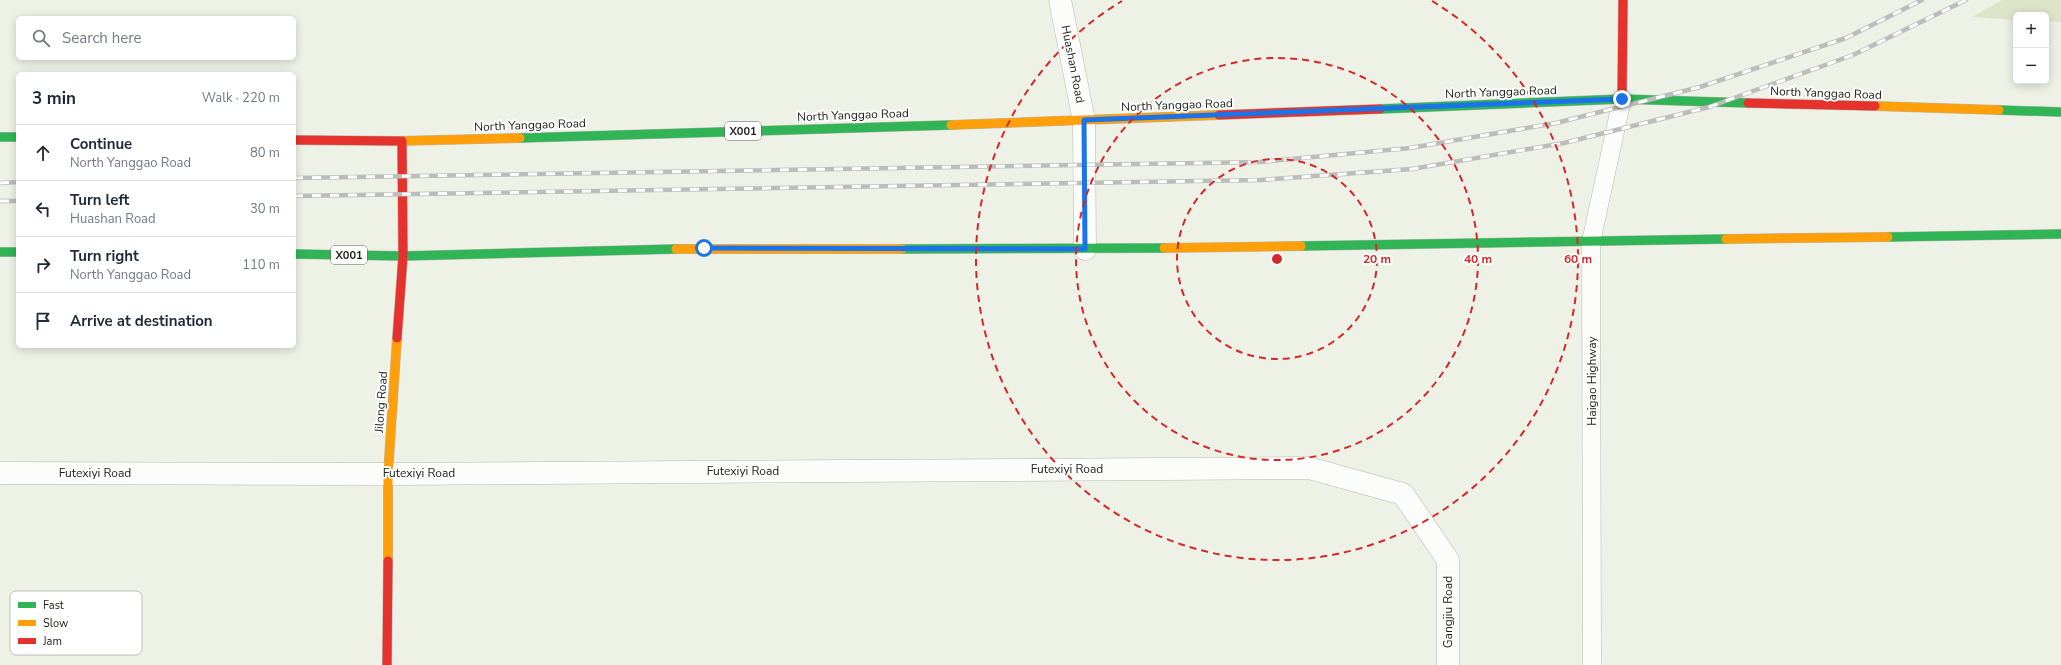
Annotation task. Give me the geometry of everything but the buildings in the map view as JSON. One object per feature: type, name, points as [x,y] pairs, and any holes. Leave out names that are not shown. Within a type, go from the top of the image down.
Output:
[{"type":"main road","points":[[1622,99],[1623,0]]},
{"type":"main road","name":"North Yanggao Road","points":[[296,140],[402,141],[1084,120],[1622,99],[2061,112]]},
{"type":"main road","points":[[0,137],[16,137]]},
{"type":"main road","name":"Jilong Road","points":[[387,665],[388,474],[404,256],[402,141]]},
{"type":"main road","name":"X001","points":[[296,254],[404,256],[704,248],[1085,249],[2061,234]]},
{"type":"main road","points":[[0,252],[16,252]]},
{"type":"street","name":"Huashan Road","points":[[1060,0],[1084,120],[1085,249]]},
{"type":"street","name":"Futexiyi Road","points":[[0,473],[388,474],[1309,468],[1403,494],[1448,560]]},
{"type":"street","name":"Gangjiu Road","points":[[1448,560],[1448,665]]},
{"type":"lane","name":"Haigao Highway","points":[[1592,665],[1591,242],[1622,99]]},
{"type":"green space","points":[[2002,0],[2061,0],[2061,22],[2049,21],[2049,12],[2013,12],[2013,20],[1972,17]]},
{"type":"railway","points":[[296,178],[1260,162],[1410,148],[1556,123],[1700,87],[1846,38],[1922,0]]},
{"type":"railway","points":[[296,196],[1260,180],[1412,169],[1564,143],[1709,107],[1853,55],[1966,0]]},
{"type":"railway","points":[[0,183],[16,182]]},
{"type":"railway","points":[[0,201],[16,201]]},
{"type":"traffic: fast","points":[[1380,109],[1622,99],[1748,103]]},
{"type":"traffic: fast","points":[[1999,110],[2061,112]]},
{"type":"traffic: fast","points":[[520,138],[951,125]]},
{"type":"traffic: fast","points":[[0,137],[16,137]]},
{"type":"traffic: fast","points":[[1888,237],[2061,234]]},
{"type":"traffic: fast","points":[[1301,246],[1726,239]]},
{"type":"traffic: fast","points":[[902,249],[1164,248]]},
{"type":"traffic: fast","points":[[296,254],[403,256],[676,249]]},
{"type":"traffic: fast","points":[[0,252],[16,252]]},
{"type":"traffic: slow","points":[[1875,106],[1999,110]]},
{"type":"traffic: slow","points":[[951,125],[1219,115]]},
{"type":"traffic: slow","points":[[399,141],[520,138]]},
{"type":"traffic: slow","points":[[1726,239],[1888,237]]},
{"type":"traffic: slow","points":[[1164,248],[1301,246]]},
{"type":"traffic: slow","points":[[676,249],[902,249]]},
{"type":"traffic: slow","points":[[388,561],[388,474],[397,338]]},
{"type":"traffic: jam","points":[[1622,99],[1623,0]]},
{"type":"traffic: jam","points":[[1748,103],[1875,106]]},
{"type":"traffic: jam","points":[[1219,115],[1380,109]]},
{"type":"traffic: jam","points":[[296,140],[399,141]]},
{"type":"traffic: jam","points":[[397,338],[403,256],[402,141]]},
{"type":"traffic: jam","points":[[387,665],[388,561]]},
{"type":"route","points":[[704,248],[1085,249],[1084,120],[1622,99]]}]
